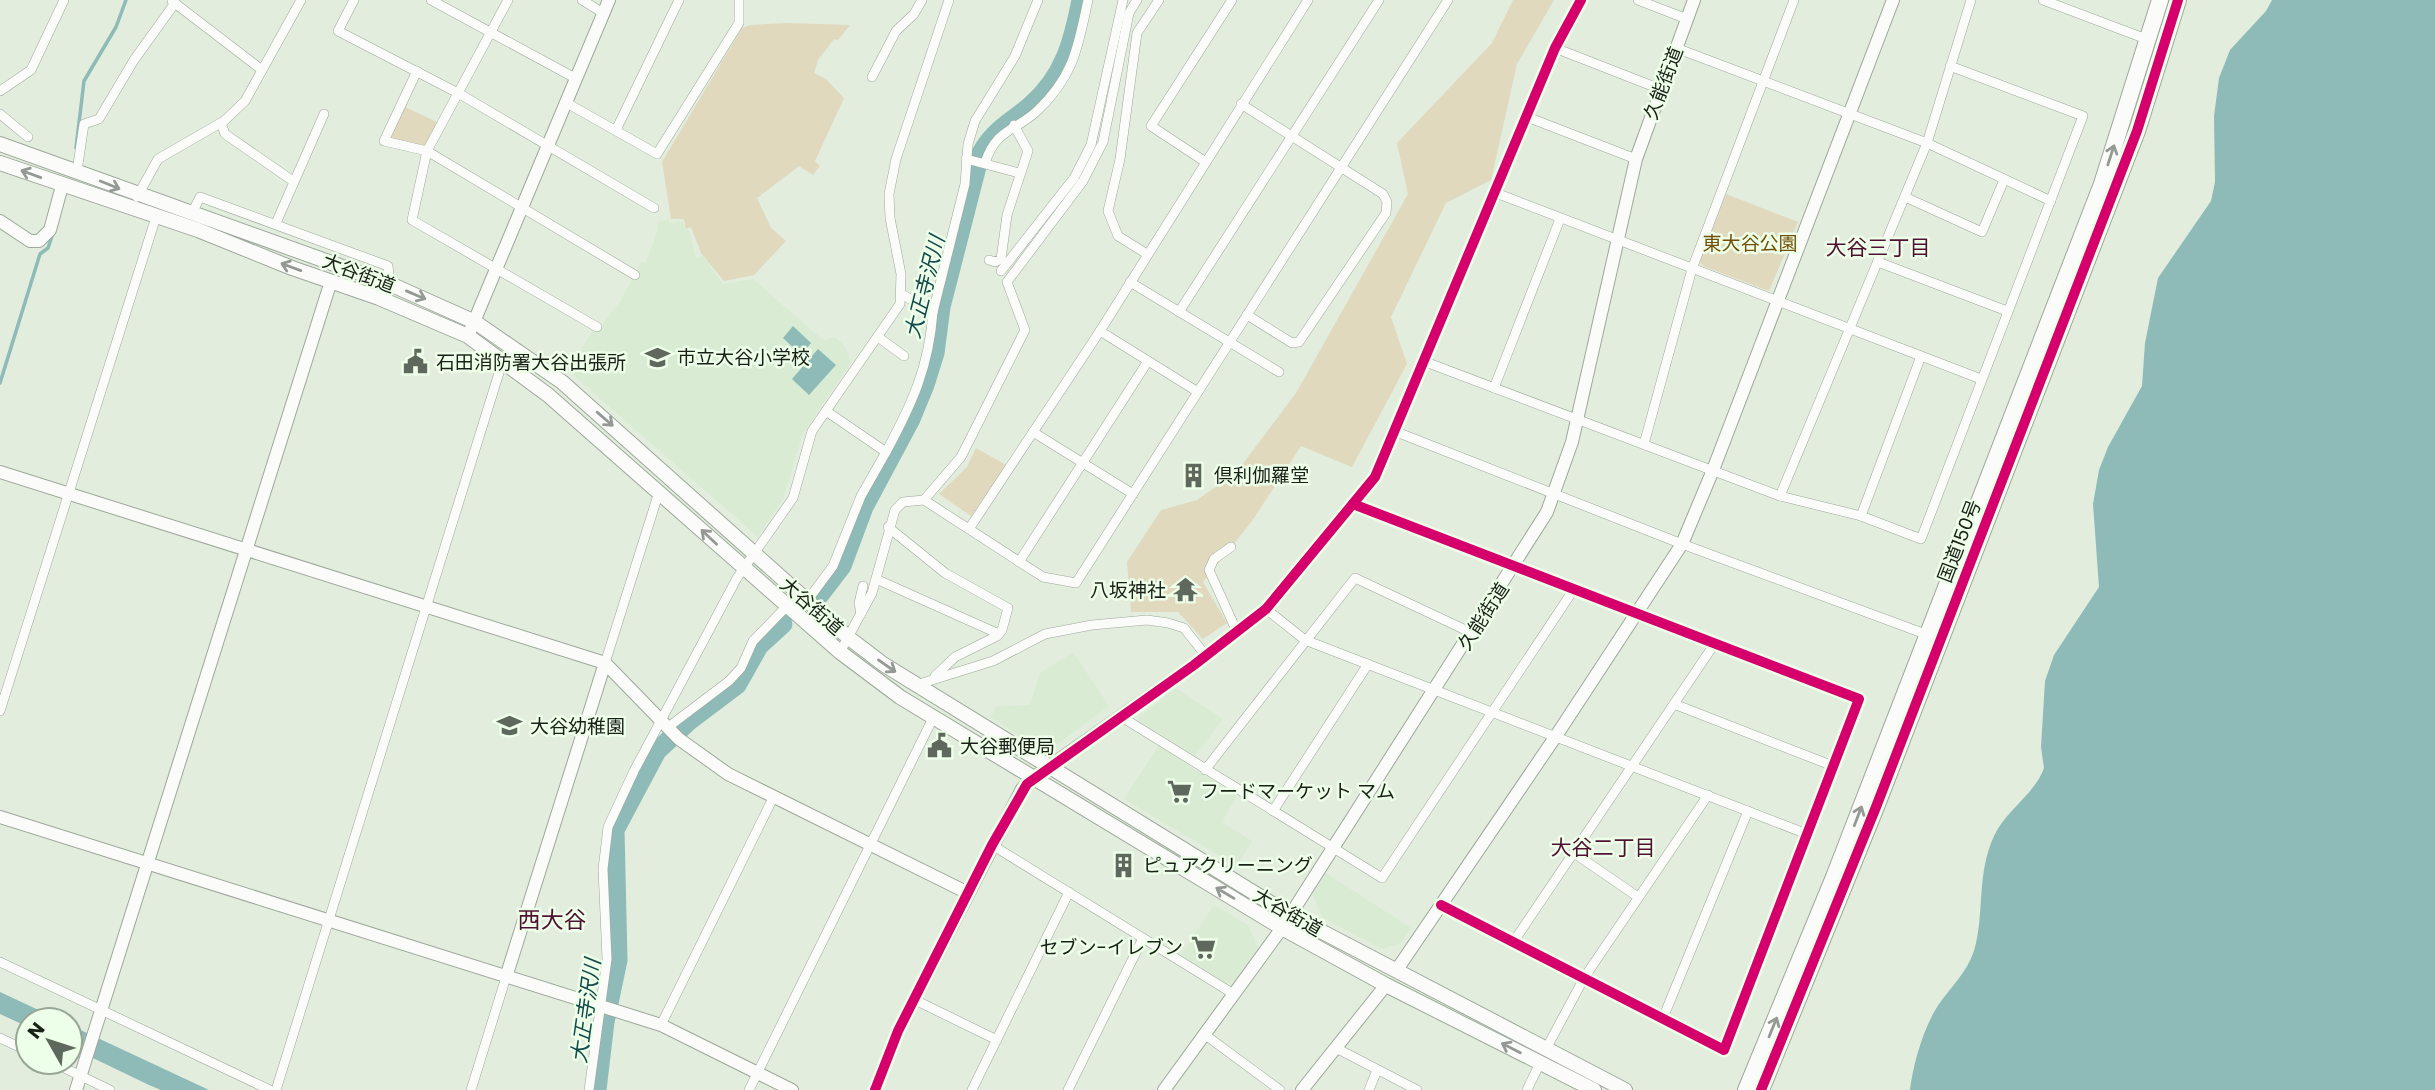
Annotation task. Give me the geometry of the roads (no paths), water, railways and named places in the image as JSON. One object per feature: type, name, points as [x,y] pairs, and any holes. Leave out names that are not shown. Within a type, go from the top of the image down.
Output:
[{"type":"highway","points":[[2149,40],[2160,0]]},
{"type":"highway","name":"国道150号","points":[[1761,1090],[1877,807],[2137,131],[2179,0]]},
{"type":"highway","name":"国道150号","points":[[1746,1090],[1834,877],[2088,219],[2149,40]]},
{"type":"main road","name":"大谷街道","points":[[0,144],[77,171],[156,217],[331,281],[468,336],[503,359],[841,652],[933,719],[1282,928],[1387,985],[1625,1090]]},
{"type":"main road","name":"大谷街道","points":[[0,163],[62,186],[192,213],[390,284],[475,322],[562,383],[849,638],[916,685],[1290,915],[1396,971],[1543,1056],[1594,1090]]},
{"type":"street","points":[[0,91],[30,70],[64,0]]},
{"type":"street","points":[[134,202],[158,159],[221,123],[245,101],[301,0]]},
{"type":"street","points":[[354,0],[338,31],[458,93],[654,208]]},
{"type":"street","points":[[431,0],[575,78]]},
{"type":"street","points":[[508,0],[427,151],[412,220],[597,327]]},
{"type":"street","points":[[582,0],[603,13]]},
{"type":"street","points":[[468,336],[608,0]]},
{"type":"street","points":[[616,130],[679,0]]},
{"type":"street","points":[[565,102],[657,154],[739,23],[739,0]]},
{"type":"street","points":[[872,77],[896,31],[914,14],[922,0]]},
{"type":"street","points":[[589,1090],[605,1007],[607,959],[603,869],[608,827],[669,730],[744,568],[793,499],[807,440],[900,304],[903,295],[890,218],[889,194],[896,159],[949,0]]},
{"type":"street","points":[[807,601],[833,566],[860,496],[913,401],[930,349],[933,312],[965,184],[975,121],[1014,56],[1038,0]]},
{"type":"street","points":[[984,163],[991,146],[1014,125],[1037,111],[1076,59],[1088,0]]},
{"type":"street","points":[[1001,271],[1074,178],[1091,145],[1123,0]]},
{"type":"street","points":[[841,652],[876,579],[888,527],[895,510],[903,502],[924,499],[961,457],[1025,330],[1007,282],[1083,181],[1102,142],[1129,13],[1137,0]]},
{"type":"street","points":[[1147,254],[1118,236],[1108,211],[1116,186],[1138,33],[1159,0]]},
{"type":"street","points":[[1204,161],[1151,126],[1232,0]]},
{"type":"street","points":[[969,529],[1100,331],[1204,161],[1308,0]]},
{"type":"street","points":[[1179,312],[1379,0]]},
{"type":"street","points":[[875,1090],[884,1064],[915,1000],[1022,789],[1033,778],[1206,656],[1266,609],[1375,477],[1555,48],[1581,0]]},
{"type":"street","points":[[1638,0],[1687,19]]},
{"type":"street","name":"久能街道","points":[[1164,1090],[1232,993],[1282,928],[1538,531],[1555,494],[1576,419],[1636,159],[1694,0]]},
{"type":"street","points":[[1644,444],[1692,269],[1794,0]]},
{"type":"street","points":[[1396,971],[1556,736],[1682,544],[1713,470],[1893,0]]},
{"type":"street","points":[[1780,496],[1927,143],[1971,0]]},
{"type":"street","points":[[2043,0],[2165,45]]},
{"type":"street","points":[[77,171],[84,124],[99,120],[173,1],[262,70]]},
{"type":"street","points":[[924,499],[1043,576],[1076,583],[1443,2]]},
{"type":"street","points":[[1555,48],[1660,89]]},
{"type":"street","points":[[1676,48],[1927,143],[2051,201]]},
{"type":"street","points":[[1423,361],[1780,496],[1861,516],[1921,539],[2083,116],[1950,66]]},
{"type":"street","points":[[417,71],[384,141],[427,151],[635,275]]},
{"type":"street","points":[[1241,104],[1383,194],[1387,202],[1386,213],[1299,342],[1292,343],[1247,315]]},
{"type":"street","points":[[0,114],[28,137]]},
{"type":"street","points":[[276,223],[324,114]]},
{"type":"street","points":[[1527,117],[1636,159]]},
{"type":"street","points":[[221,123],[225,134],[293,181]]},
{"type":"street","points":[[989,260],[995,262],[1001,259],[1007,215],[1027,151],[1014,125]]},
{"type":"street","points":[[968,159],[1019,173]]},
{"type":"street","points":[[1905,197],[1982,232],[2004,180]]},
{"type":"street","points":[[0,221],[30,241],[39,241],[50,230],[62,186]]},
{"type":"street","points":[[1496,193],[1981,379]]},
{"type":"street","points":[[192,213],[200,197],[276,223],[388,266],[390,284]]},
{"type":"street","points":[[0,710],[156,217]]},
{"type":"street","points":[[1494,388],[1560,219]]},
{"type":"street","points":[[1878,262],[2007,311]]},
{"type":"street","points":[[84,1066],[331,281]]},
{"type":"street","points":[[1130,282],[1279,372]]},
{"type":"street","points":[[903,295],[933,312]]},
{"type":"street","points":[[1100,331],[1198,392]]},
{"type":"street","points":[[878,337],[904,356]]},
{"type":"street","points":[[1861,516],[1921,356]]},
{"type":"street","points":[[276,1090],[503,359]]},
{"type":"street","points":[[1019,562],[1148,361]]},
{"type":"street","points":[[826,411],[886,452]]},
{"type":"street","points":[[1394,431],[1682,544],[1928,635]]},
{"type":"street","points":[[1032,432],[1133,494]]},
{"type":"street","points":[[0,472],[605,663],[669,730],[727,774],[968,893]]},
{"type":"street","points":[[471,1090],[659,492]]},
{"type":"street","points":[[1353,503],[1859,699],[1724,1050],[1441,905]]},
{"type":"street","points":[[888,527],[945,573],[1008,608],[999,634],[955,657],[934,677]]},
{"type":"street","points":[[1231,547],[1214,559],[1209,570],[1237,632]]},
{"type":"street","points":[[1205,769],[1355,578],[1472,633]]},
{"type":"street","points":[[876,579],[999,634]]},
{"type":"street","points":[[861,614],[863,586]]},
{"type":"street","points":[[1120,716],[1382,878],[1574,589]]},
{"type":"street","points":[[669,730],[729,681],[741,668],[753,641],[787,606]]},
{"type":"street","points":[[1266,609],[1305,640],[1807,834]]},
{"type":"street","points":[[916,685],[993,660],[1045,634],[1147,620],[1184,628],[1206,656]]},
{"type":"street","points":[[1514,942],[1715,643]]},
{"type":"street","points":[[1273,811],[1368,664]]},
{"type":"street","points":[[1674,704],[1833,766]]},
{"type":"street","points":[[749,1090],[933,719]]},
{"type":"street","points":[[1527,1090],[1584,978],[1707,795]]},
{"type":"street","points":[[661,1025],[773,797]]},
{"type":"street","points":[[1663,1018],[1748,811]]},
{"type":"street","points":[[0,817],[507,974],[661,1025],[792,1090]]},
{"type":"street","points":[[992,845],[1232,993]]},
{"type":"street","points":[[1574,853],[1638,897]]},
{"type":"street","points":[[972,1090],[1069,892]]},
{"type":"street","points":[[1068,1090],[1143,938]]},
{"type":"street","points":[[0,962],[270,1090]]},
{"type":"street","points":[[1302,1090],[1387,985]]},
{"type":"street","points":[[915,1000],[997,1040]]},
{"type":"street","points":[[1203,1034],[1280,1090]]},
{"type":"street","points":[[1336,1048],[1417,1090]]},
{"type":"street","points":[[1369,1090],[1377,1070]]},
{"type":"street","points":[[76,1090],[81,1076],[110,1090]]},
{"type":"water","points":[[2272,0],[2435,0],[2435,1090],[1910,1090],[1917,1057],[1929,1023],[1939,1004],[1963,973],[1974,951],[1985,865],[1994,836],[2034,786],[2044,768],[2041,747],[2045,681],[2054,655],[2099,587],[2093,504],[2099,470],[2108,447],[2142,386],[2145,343],[2158,278],[2211,201],[2215,182],[2214,116],[2219,78],[2230,50],[2266,11]]},
{"type":"water","points":[[793,326],[811,343],[801,355],[783,338]]},
{"type":"water","points":[[818,349],[836,365],[809,395],[792,379]]},
{"type":"water","points":[[0,992],[30,1006],[14,1006],[14,1020],[0,1014]]},
{"type":"water","points":[[84,1032],[209,1090],[161,1090],[84,1054]]},
{"type":"waterway","points":[[76,148],[84,81],[116,27],[126,0]]},
{"type":"waterway","name":"大正寺沢川","points":[[819,596],[842,566],[864,507],[911,419],[925,385],[935,353],[941,307],[980,155],[996,133],[1042,95],[1059,71],[1070,44],[1081,0]]},
{"type":"waterway","points":[[0,383],[40,254],[48,248],[52,236]]},
{"type":"waterway","name":"大正寺沢川","points":[[597,1090],[605,1022],[618,960],[615,830],[657,751],[688,722],[737,685],[759,646],[783,624]]},
{"type":"place","name":"市立大谷小学校","points":[[657,357]]},
{"type":"place","name":"石田消防署大谷出張所","points":[[416,362]]},
{"type":"place","name":"倶利伽羅堂","points":[[1194,475]]},
{"type":"place","name":"八坂神社","points":[[1186,590]]},
{"type":"place","name":"大谷幼稚園","points":[[510,726]]},
{"type":"place","name":"大谷郵便局","points":[[940,746]]},
{"type":"place","name":"フードマーケット マム","points":[[1180,791]]},
{"type":"place","name":"ピュアクリーニング","points":[[1123,865]]},
{"type":"place","name":"セブン-イレブン","points":[[1203,947]]},
{"type":"district","name":"大谷三丁目","points":[[1878,248]]},
{"type":"district","name":"大谷二丁目","points":[[1603,848]]},
{"type":"district","name":"西大谷","points":[[552,920]]},
{"type":"park label","name":"東大谷公園","points":[[1750,243]]}]
